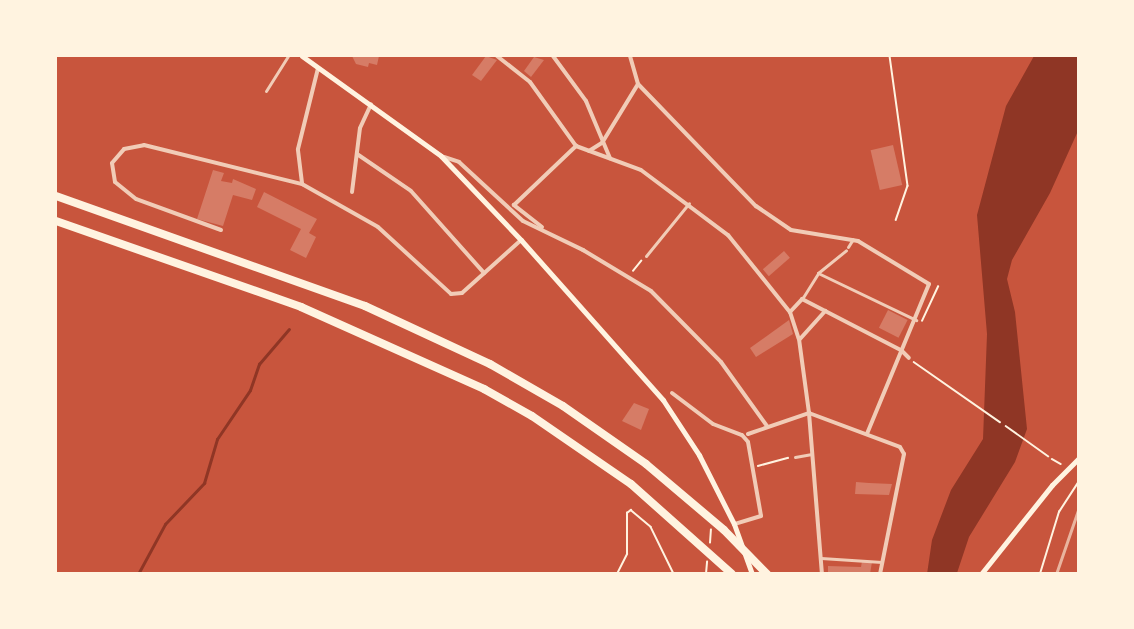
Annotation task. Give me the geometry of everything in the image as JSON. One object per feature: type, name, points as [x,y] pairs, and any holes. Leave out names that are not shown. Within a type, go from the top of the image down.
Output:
[{"type":"highway","points":[[56,196],[318,288],[412,326],[521,381],[608,436],[682,493],[767,573]]},
{"type":"highway","points":[[56,221],[372,336],[484,389],[593,457],[666,512],[732,573]]},
{"type":"main road","points":[[302,56],[441,156],[521,240],[673,414],[699,455],[734,524],[752,573]]},
{"type":"main road","points":[[981,573],[1052,485],[1078,459]]},
{"type":"street","points":[[266,91],[288,56]]},
{"type":"street","points":[[497,56],[530,82],[576,146],[642,170],[689,203],[736,243],[790,312],[799,339],[809,413],[822,573]]},
{"type":"street","points":[[553,56],[586,101],[610,158]]},
{"type":"street","points":[[630,56],[638,84],[756,206],[791,230],[853,239],[927,282],[930,288],[867,434]]},
{"type":"street","points":[[302,184],[298,149],[318,67]]},
{"type":"street","points":[[588,151],[602,143],[638,84]]},
{"type":"street","points":[[352,192],[360,128],[371,104]]},
{"type":"street","points":[[221,230],[136,199],[116,182],[112,163],[124,149],[144,145],[302,184],[378,227],[451,294],[462,293],[521,240]]},
{"type":"street","points":[[550,233],[513,205],[576,146]]},
{"type":"street","points":[[357,154],[411,192],[484,273]]},
{"type":"street","points":[[441,156],[459,162],[523,221],[550,233],[651,291],[708,346],[767,426]]},
{"type":"street","points":[[646,256],[689,203]]},
{"type":"street","points":[[790,312],[802,299],[818,273],[847,248],[853,239]]},
{"type":"street","points":[[818,273],[916,320]]},
{"type":"street","points":[[802,299],[902,350],[909,358]]},
{"type":"street","points":[[799,339],[825,311]]},
{"type":"street","points":[[672,393],[713,424],[742,435],[748,442],[761,516],[734,524]]},
{"type":"street","points":[[748,434],[809,413],[896,445],[904,454],[880,573]]},
{"type":"street","points":[[795,457],[812,454]]},
{"type":"street","points":[[821,558],[882,562]]},
{"type":"path","points":[[890,56],[908,186],[896,220]]},
{"type":"path","points":[[628,277],[646,256]]},
{"type":"path","points":[[909,358],[1000,422]]},
{"type":"path","points":[[1006,426],[1048,456]]},
{"type":"path","points":[[754,466],[795,457]]},
{"type":"path","points":[[1052,459],[1062,465]]},
{"type":"path","points":[[1040,573],[1059,512],[1078,483]]},
{"type":"path","points":[[617,573],[627,554],[627,513],[631,510],[651,527],[674,573]]},
{"type":"shaded area","points":[[1034,56],[1078,56],[1078,131],[1050,193],[1012,260],[1007,279],[1015,312],[1027,429],[1015,462],[969,537],[957,573],[927,574],[932,540],[951,490],[983,439],[987,334],[977,215],[1006,106]]},
{"type":"building","points":[[352,56],[379,56],[377,65],[369,63],[368,67],[356,64]]},
{"type":"building","points":[[486,56],[497,60],[481,81],[472,75]]},
{"type":"building","points":[[534,57],[544,60],[531,77],[524,71]]},
{"type":"building","points":[[893,145],[902,185],[880,190],[871,150]]},
{"type":"building","points":[[213,170],[224,173],[221,181],[232,183],[233,179],[256,189],[252,200],[233,195],[223,226],[197,219]]},
{"type":"building","points":[[264,192],[317,219],[309,233],[316,237],[306,258],[290,250],[301,229],[257,207]]},
{"type":"building","points":[[784,251],[790,258],[769,276],[763,269]]},
{"type":"building","points":[[888,310],[908,320],[899,338],[879,328]]},
{"type":"building","points":[[789,320],[793,334],[756,357],[750,348]]},
{"type":"building","points":[[634,403],[649,409],[641,430],[622,421]]},
{"type":"building","points":[[856,482],[892,484],[889,495],[855,494]]},
{"type":"building","points":[[862,561],[872,562],[870,574],[828,574],[828,566],[861,567]]},
{"type":"waterway","points":[[138,574],[165,524],[204,483],[217,439],[250,390],[259,364],[289,329]]},
{"type":"railway","points":[[1056,574],[1078,510]]}]
